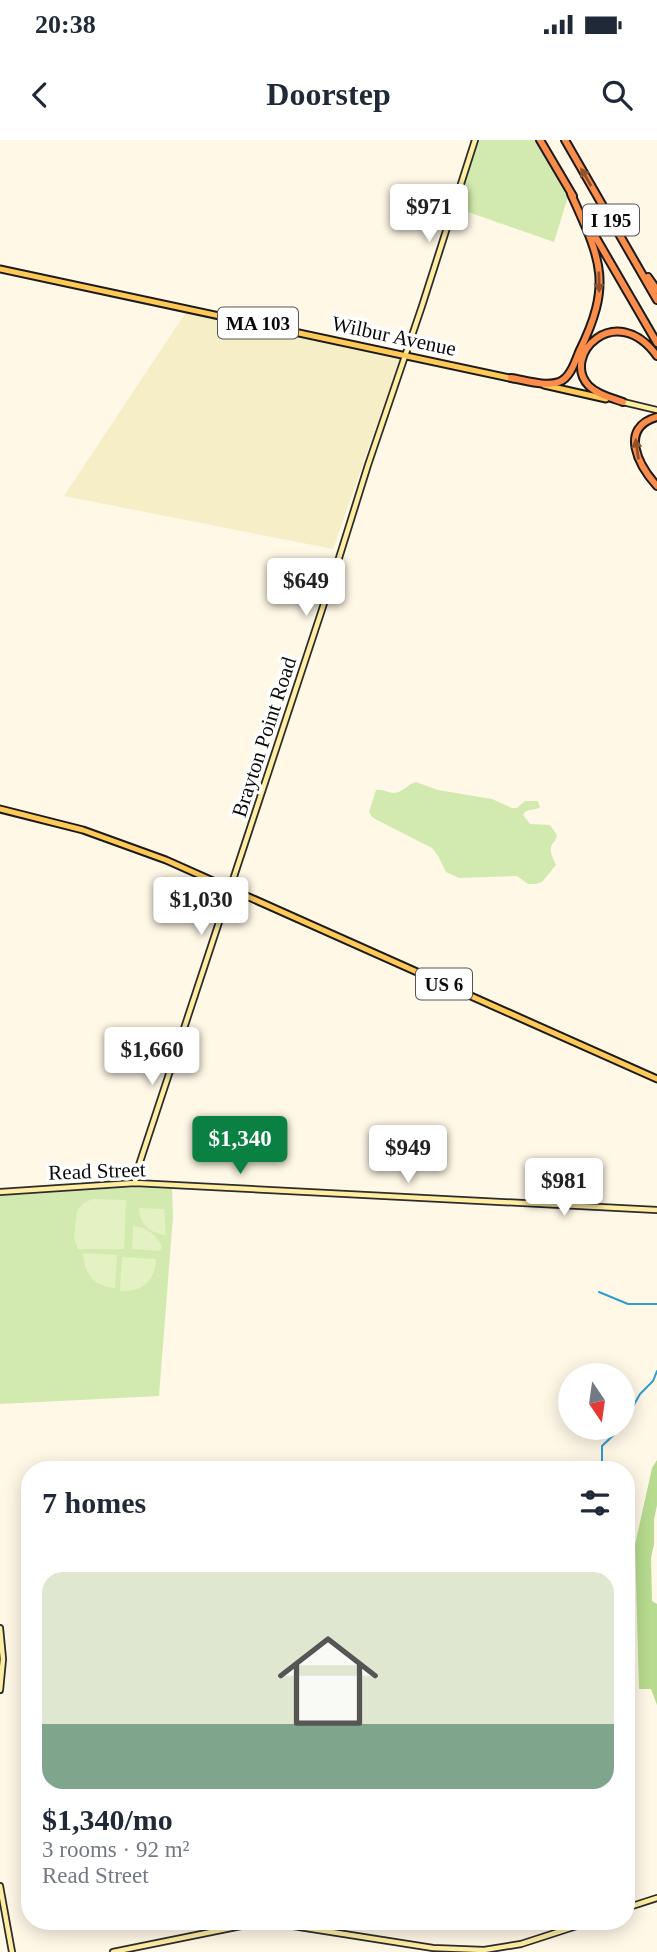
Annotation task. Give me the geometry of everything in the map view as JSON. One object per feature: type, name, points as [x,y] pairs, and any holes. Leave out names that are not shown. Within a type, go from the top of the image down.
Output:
[{"type":"highway","name":"I 195","points":[[540,140],[657,343]]},
{"type":"highway","name":"I 195","points":[[565,140],[657,300]]},
{"type":"highway","points":[[511,378],[546,383],[562,381],[567,377],[596,312],[600,280],[597,260],[592,241],[571,194]]},
{"type":"highway","points":[[624,243],[657,290]]},
{"type":"highway","points":[[623,402],[597,392],[587,383],[581,366],[589,346],[602,335],[625,331],[646,341],[657,356]]},
{"type":"highway","points":[[657,417],[639,429],[634,444],[640,463],[657,486]]},
{"type":"main road","name":"Brayton Point Road","points":[[135,1183],[475,140]]},
{"type":"main road","name":"Wilbur Avenue","points":[[0,269],[657,410]]},
{"type":"main road","name":"US 6","points":[[0,809],[110,839],[166,860],[657,1079]]},
{"type":"main road","name":"Read Street","points":[[0,1192],[135,1183],[657,1210]]},
{"type":"main road","points":[[0,1628],[3,1659],[0,1690]]},
{"type":"main road","points":[[0,1886],[12,1952]]},
{"type":"main road","points":[[635,1905],[657,1898]]},
{"type":"main road","points":[[114,1952],[221,1930]]},
{"type":"main road","points":[[319,1930],[433,1948],[484,1950],[521,1944],[564,1930]]},
{"type":"shaded area","points":[[190,306],[401,356],[333,549],[64,496]]},
{"type":"green space","points":[[475,140],[544,140],[571,187],[554,242],[448,205],[461,185]]},
{"type":"green space","points":[[416,782],[438,790],[492,799],[512,808],[517,808],[525,801],[538,801],[540,808],[526,811],[523,815],[530,824],[550,825],[557,835],[551,847],[556,865],[542,882],[536,884],[528,884],[517,876],[459,878],[446,872],[432,848],[377,820],[369,812],[376,790],[397,793]]},
{"type":"green space","points":[[135,1187],[172,1189],[173,1217],[159,1396],[0,1404],[0,1196]]},
{"type":"green space","points":[[92,1199],[126,1200],[124,1249],[78,1249],[74,1238],[77,1210]]},
{"type":"green space","points":[[139,1208],[164,1209],[166,1235],[147,1227],[141,1219]]},
{"type":"green space","points":[[133,1226],[151,1232],[162,1248],[159,1251],[132,1249]]},
{"type":"green space","points":[[83,1253],[117,1255],[115,1288],[101,1285],[92,1278]]},
{"type":"green space","points":[[122,1257],[156,1259],[153,1274],[146,1284],[135,1290],[120,1291]]},
{"type":"green space","points":[[657,1460],[657,1505],[651,1558],[652,1601],[657,1604],[657,1705],[651,1689],[639,1689],[635,1545],[652,1468]]},
{"type":"waterway","points":[[599,1292],[628,1304],[657,1304]]},
{"type":"waterway","points":[[635,1403],[653,1381],[657,1371]]},
{"type":"waterway","points":[[602,1461],[602,1446],[608,1440]]}]
